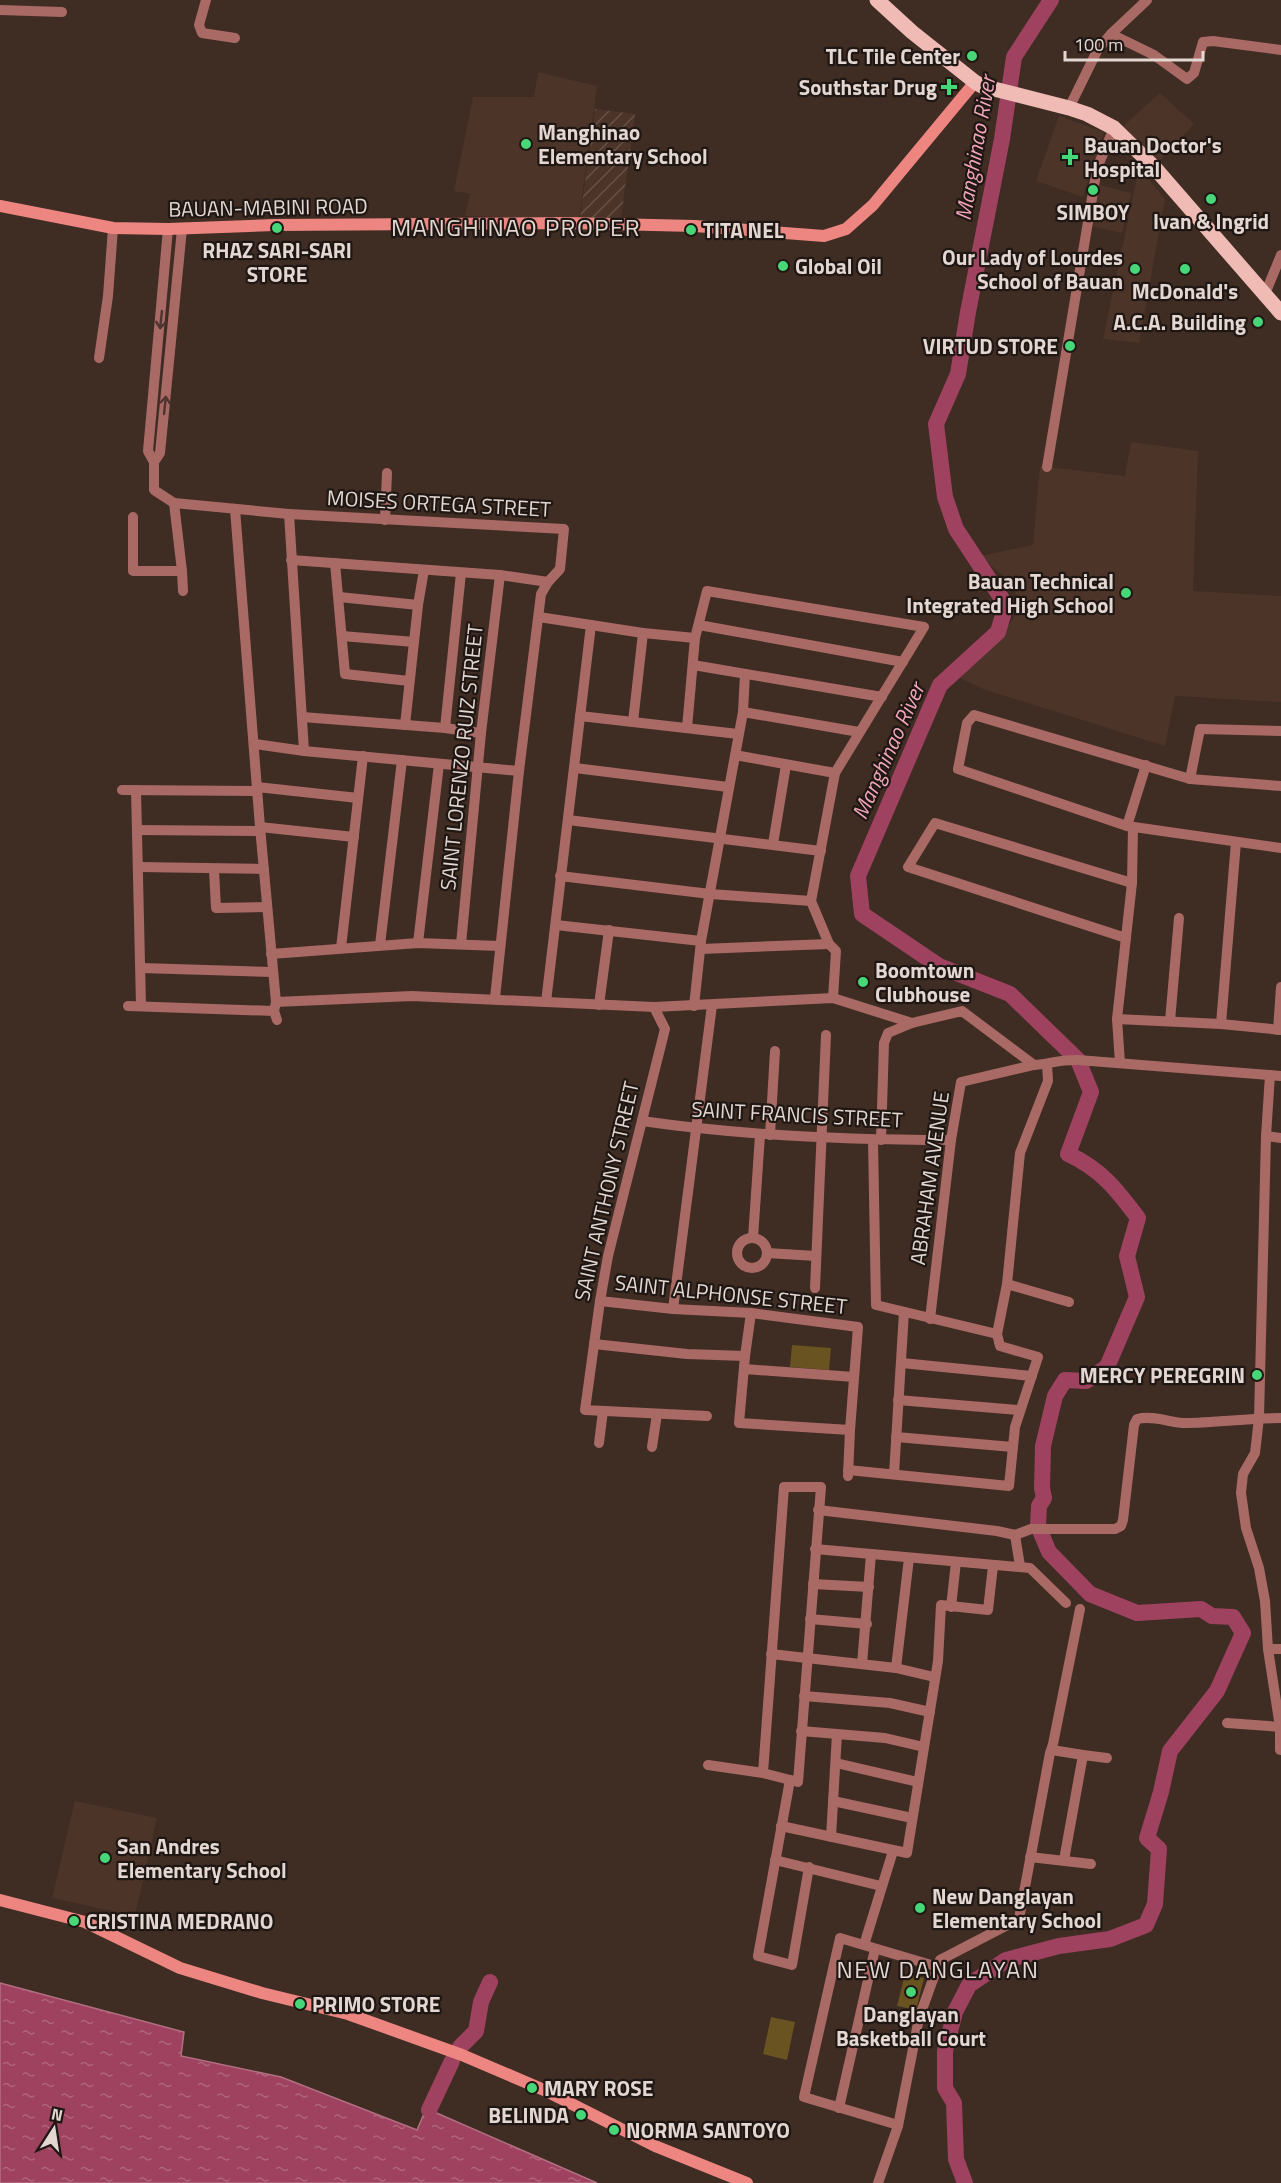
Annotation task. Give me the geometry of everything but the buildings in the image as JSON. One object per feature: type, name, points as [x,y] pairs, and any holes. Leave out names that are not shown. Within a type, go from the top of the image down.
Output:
[{"type":"main road","points":[[877,0],[912,32],[975,82],[997,90],[1069,108],[1087,114],[1114,128],[1154,167],[1281,313]]},
{"type":"main road","name":"BAUAN-MABINI ROAD","points":[[0,206],[113,228],[567,223],[695,226],[824,236],[846,229],[873,205],[975,82]]},
{"type":"main road","points":[[0,1900],[85,1922],[180,1968],[262,1993],[348,2014],[462,2055],[544,2090],[655,2146],[747,2183]]},
{"type":"street","points":[[206,0],[199,24],[202,33],[235,38]]},
{"type":"street","points":[[1069,108],[1098,50],[1111,34],[1147,0]]},
{"type":"street","points":[[0,10],[62,12]]},
{"type":"street","points":[[1111,34],[1154,55],[1187,80],[1194,73],[1203,42],[1213,41],[1281,50]]},
{"type":"street","points":[[1047,467],[1097,168],[1114,128]]},
{"type":"street","points":[[99,358],[108,296],[113,228]]},
{"type":"street","points":[[168,229],[167,262],[148,451],[154,462],[154,489],[174,503],[183,591]]},
{"type":"street","points":[[154,462],[160,453],[182,229]]},
{"type":"street","points":[[1264,294],[1281,257]]},
{"type":"street","points":[[384,520],[387,473]]},
{"type":"street","name":"MOISES ORTEGA STREET","points":[[174,503],[289,514],[564,529],[560,569],[541,594],[519,771],[495,998]]},
{"type":"street","points":[[236,509],[276,1011]]},
{"type":"street","points":[[289,514],[304,751]]},
{"type":"street","points":[[134,517],[133,571],[182,571]]},
{"type":"street","points":[[291,560],[500,575],[548,582]]},
{"type":"street","points":[[335,563],[345,674],[409,681]]},
{"type":"street","points":[[405,725],[424,570]]},
{"type":"street","points":[[445,728],[461,573]]},
{"type":"street","name":"SAINT LORENZO RUIZ STREET","points":[[461,944],[481,733],[500,575]]},
{"type":"street","points":[[687,728],[695,638],[707,591],[924,627],[836,773],[811,901],[829,944],[836,951],[833,998]]},
{"type":"street","points":[[339,597],[418,605]]},
{"type":"street","points":[[540,616],[643,633],[695,638]]},
{"type":"street","points":[[546,1002],[591,625]]},
{"type":"street","points":[[699,626],[903,662]]},
{"type":"street","points":[[633,722],[643,633]]},
{"type":"street","points":[[342,636],[414,642]]},
{"type":"street","points":[[693,665],[882,697]]},
{"type":"street","points":[[694,1006],[701,945],[743,712],[745,674]]},
{"type":"street","points":[[743,712],[859,732]]},
{"type":"street","points":[[1281,786],[1190,779],[974,715],[967,723],[958,769],[1130,827],[1281,848]]},
{"type":"street","points":[[580,716],[738,734]]},
{"type":"street","points":[[302,717],[481,733]]},
{"type":"street","points":[[1190,779],[1200,729],[1281,731]]},
{"type":"street","points":[[255,744],[304,751],[519,771]]},
{"type":"street","points":[[735,755],[836,773]]},
{"type":"street","points":[[341,948],[363,756]]},
{"type":"street","points":[[380,945],[402,760]]},
{"type":"street","points":[[418,943],[439,764]]},
{"type":"street","points":[[773,844],[786,765]]},
{"type":"street","points":[[1120,1063],[1117,1019],[1132,883],[1130,827],[1146,765]]},
{"type":"street","points":[[575,768],[728,787]]},
{"type":"street","points":[[122,790],[257,789],[358,798]]},
{"type":"street","points":[[136,790],[141,1006]]},
{"type":"street","points":[[568,820],[821,850]]},
{"type":"street","points":[[1126,938],[908,867],[935,823],[1132,883]]},
{"type":"street","points":[[138,830],[260,829],[354,837]]},
{"type":"street","points":[[1221,1024],[1236,842]]},
{"type":"street","points":[[138,867],[264,869]]},
{"type":"street","points":[[214,870],[216,908],[267,907]]},
{"type":"street","points":[[560,876],[710,894],[811,901]]},
{"type":"street","points":[[1170,1021],[1179,918]]},
{"type":"street","points":[[556,924],[701,945],[829,944]]},
{"type":"street","points":[[599,1005],[609,930]]},
{"type":"street","points":[[271,954],[418,943],[500,946]]},
{"type":"street","points":[[141,968],[272,972]]},
{"type":"street","points":[[1117,1019],[1221,1024],[1280,1030],[1281,987]]},
{"type":"street","points":[[128,1006],[276,1011],[412,996],[654,1006],[833,998],[912,1023]]},
{"type":"street","points":[[673,1309],[711,1005]]},
{"type":"street","name":"SAINT ANTHONY STREET","points":[[603,1411],[585,1410],[608,1256],[665,1029],[654,1006]]},
{"type":"street","points":[[997,1334],[876,1305],[877,1140],[884,1042],[888,1033],[912,1023],[962,1011],[1034,1065],[1047,1064],[1058,1059],[1275,1076],[1266,1136],[1259,1418],[1255,1453],[1243,1474],[1240,1493],[1246,1528],[1259,1568],[1265,1601],[1268,1649],[1277,1689],[1281,1727],[1280,1750]]},
{"type":"street","points":[[815,1288],[826,1035]]},
{"type":"street","points":[[753,1238],[775,1051]]},
{"type":"street","points":[[744,1369],[854,1377],[848,1473],[894,1474],[1008,1486],[1019,1410],[1038,1357],[1000,1346],[997,1334],[1007,1284],[1020,1153],[1048,1081],[1047,1064]]},
{"type":"street","name":"ABRAHAM AVENUE","points":[[930,1319],[951,1140],[961,1082],[1034,1065]]},
{"type":"street","name":"SAINT FRANCIS STREET","points":[[642,1121],[696,1129],[820,1139],[951,1140]]},
{"type":"street","points":[[1266,1136],[1281,1137]]},
{"type":"street","points":[[753,1238],[764,1243],[767,1253],[766,1260],[757,1267],[751,1268],[741,1263],[737,1252],[742,1242],[753,1238]]},
{"type":"street","points":[[767,1253],[816,1256]]},
{"type":"street","points":[[1007,1284],[1069,1302]]},
{"type":"street","name":"SAINT ALPHONSE STREET","points":[[600,1301],[673,1309],[752,1313],[858,1326],[854,1377]]},
{"type":"street","points":[[894,1474],[904,1312]]},
{"type":"street","points":[[752,1313],[738,1423],[850,1430]]},
{"type":"street","points":[[594,1344],[687,1354],[745,1356]]},
{"type":"street","points":[[902,1363],[1032,1376]]},
{"type":"street","points":[[898,1400],[1019,1410]]},
{"type":"street","points":[[599,1443],[603,1411],[707,1416]]},
{"type":"street","points":[[652,1447],[657,1414]]},
{"type":"street","points":[[818,1510],[1016,1534],[1031,1529],[1121,1527],[1134,1425],[1137,1419],[1145,1417],[1173,1422],[1201,1423],[1281,1418]]},
{"type":"street","points":[[896,1437],[1013,1447]]},
{"type":"street","points":[[708,1765],[763,1773],[798,1782],[821,1488],[784,1487],[763,1773]]},
{"type":"street","points":[[1016,1534],[1020,1566]]},
{"type":"street","points":[[815,1549],[1030,1568],[1066,1603]]},
{"type":"street","points":[[862,1664],[871,1554]]},
{"type":"street","points":[[896,1668],[909,1558]]},
{"type":"street","points":[[951,1607],[956,1562]]},
{"type":"street","points":[[781,1826],[907,1853],[938,1661],[941,1605],[988,1610],[993,1566]]},
{"type":"street","points":[[813,1584],[869,1587]]},
{"type":"street","points":[[878,2183],[898,2125],[919,2018],[940,1960],[1018,1919],[1080,1609]]},
{"type":"street","points":[[810,1619],[867,1624]]},
{"type":"street","points":[[1268,1649],[1281,1648]]},
{"type":"street","points":[[771,1654],[896,1668],[934,1677]]},
{"type":"street","points":[[804,1696],[890,1703],[930,1712]]},
{"type":"street","points":[[1227,1723],[1281,1727]]},
{"type":"street","points":[[801,1731],[885,1738],[924,1747]]},
{"type":"street","points":[[831,1837],[837,1734]]},
{"type":"street","points":[[1052,1750],[1107,1758]]},
{"type":"street","points":[[1065,1860],[1083,1755]]},
{"type":"street","points":[[836,1763],[918,1782]]},
{"type":"street","points":[[790,1780],[758,1956],[792,1965],[809,1867]]},
{"type":"street","points":[[833,1801],[912,1818]]},
{"type":"street","points":[[839,2108],[881,1886],[893,1851]]},
{"type":"street","points":[[1030,1857],[1091,1864]]},
{"type":"street","points":[[775,1860],[881,1886]]},
{"type":"street","points":[[898,2125],[804,2097],[840,1938],[938,1966]]},
{"type":"shaded area","name":"Manghinao Elementary School","points":[[538,72],[597,86],[579,219],[465,216],[470,194],[454,191],[473,97],[534,97]]},
{"type":"shaded area","points":[[1160,93],[1194,124],[1157,164],[1121,128]]},
{"type":"shaded area","points":[[595,109],[635,114],[621,218],[580,218]]},
{"type":"shaded area","name":"Bauan Doctor's Hospital","points":[[1059,116],[1104,132],[1083,197],[1036,181]]},
{"type":"shaded area","name":"Our Lady of Lourdes School of Bauan","points":[[1139,168],[1165,199],[1139,343],[1103,339]]},
{"type":"shaded area","points":[[1099,185],[1131,193],[1122,233],[1090,226]]},
{"type":"shaded area","name":"Bauan Technical Integrated High School","points":[[1131,442],[1198,451],[1193,591],[1281,596],[1281,702],[1175,696],[1165,746],[983,689],[958,677],[1001,636],[1022,606],[1008,580],[980,556],[1033,545],[1040,466],[1125,476]]},
{"type":"shaded area","points":[[792,1345],[831,1348],[829,1370],[790,1367]]},
{"type":"shaded area","name":"San Andres Elementary School","points":[[75,1801],[157,1818],[135,1916],[52,1898]]},
{"type":"shaded area","name":"Danglayan Basketball Court","points":[[905,1974],[924,1978],[916,2010],[897,2006]]},
{"type":"shaded area","points":[[771,2017],[795,2022],[787,2060],[763,2054]]},
{"type":"water","points":[[0,1983],[184,2032],[181,2056],[281,2077],[417,2130],[426,2109],[432,2111],[597,2183],[0,2183]]},
{"type":"waterway","name":"Manghinao River","points":[[965,2183],[956,2159],[954,2103],[945,2088],[945,2051],[955,2012],[969,1985],[1006,1960],[1059,1946],[1110,1939],[1146,1925],[1155,1904],[1159,1849],[1147,1838],[1170,1751],[1217,1691],[1243,1633],[1233,1617],[1212,1616],[1201,1609],[1137,1613],[1090,1594],[1049,1552],[1038,1526],[1039,1506],[1044,1498],[1042,1488],[1043,1446],[1055,1396],[1065,1380],[1086,1381],[1107,1367],[1137,1297],[1127,1256],[1138,1218],[1108,1181],[1090,1166],[1068,1154],[1091,1092],[1078,1060],[1010,994],[939,966],[862,914],[858,876],[940,685],[998,632],[1006,605],[956,529],[945,497],[936,424],[958,374],[1002,139],[1014,57],[1051,0]]},
{"type":"waterway","points":[[460,2047],[476,2031],[481,2002],[490,1982]]},
{"type":"waterway","points":[[429,2110],[452,2061]]},
{"type":"place","name":"TLC Tile Center","points":[[972,56]]},
{"type":"place","name":"Southstar Drug","points":[[949,87]]},
{"type":"place","name":"Manghinao Elementary School","points":[[526,144]]},
{"type":"place","name":"Bauan Doctor's Hospital","points":[[1070,157]]},
{"type":"place","name":"SIMBOY","points":[[1093,190]]},
{"type":"place","name":"Ivan & Ingrid","points":[[1211,199]]},
{"type":"place","name":"RHAZ SARI-SARI STORE","points":[[277,228]]},
{"type":"place","name":"TITA NEL","points":[[691,230]]},
{"type":"place","name":"Global Oil","points":[[783,266]]},
{"type":"place","name":"Our Lady of Lourdes School of Bauan","points":[[1135,269]]},
{"type":"place","name":"McDonald's","points":[[1185,269]]},
{"type":"place","name":"A.C.A. Building","points":[[1258,322]]},
{"type":"place","name":"VIRTUD STORE","points":[[1070,346]]},
{"type":"place","name":"Bauan Technical Integrated High School","points":[[1126,593]]},
{"type":"place","name":"Boomtown Clubhouse","points":[[863,982]]},
{"type":"place","name":"MERCY PEREGRIN","points":[[1257,1375]]},
{"type":"place","name":"San Andres Elementary School","points":[[105,1858]]},
{"type":"place","name":"New Danglayan Elementary School","points":[[920,1908]]},
{"type":"place","name":"CRISTINA MEDRANO","points":[[74,1921]]},
{"type":"place","name":"Danglayan Basketball Court","points":[[911,1992]]},
{"type":"place","name":"PRIMO STORE","points":[[300,2004]]},
{"type":"place","name":"MARY ROSE","points":[[532,2088]]},
{"type":"place","name":"BELINDA","points":[[581,2115]]},
{"type":"place","name":"NORMA SANTOYO","points":[[614,2130]]},
{"type":"district","name":"MANGHINAO PROPER","points":[[516,227]]},
{"type":"district","name":"NEW DANGLAYAN","points":[[938,1969]]}]
